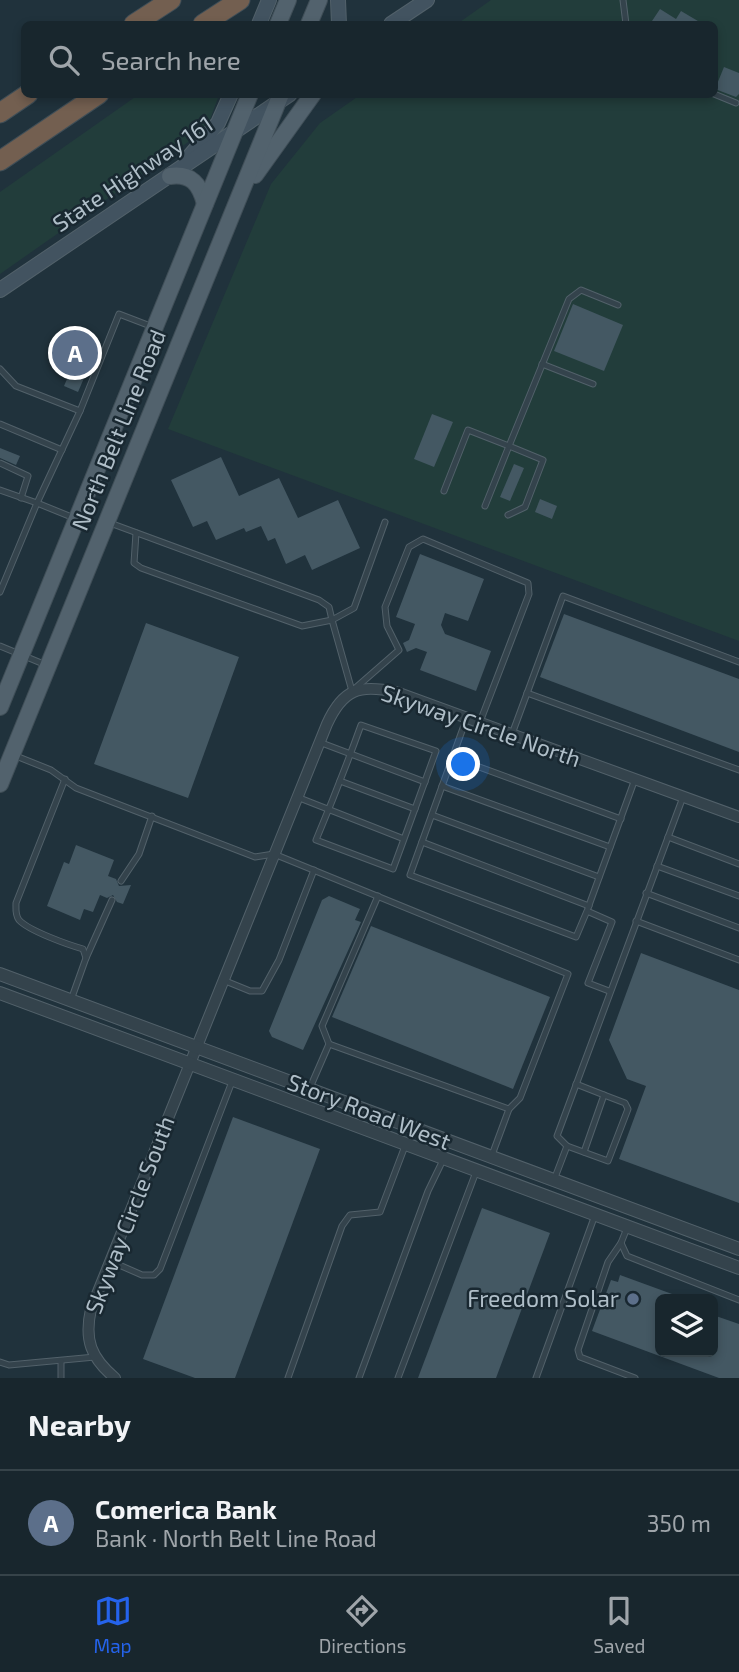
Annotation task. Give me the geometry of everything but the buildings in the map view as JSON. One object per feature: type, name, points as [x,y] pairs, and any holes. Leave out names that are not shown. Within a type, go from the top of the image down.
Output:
[{"type":"highway","points":[[139,21],[171,0]]},
{"type":"highway","points":[[208,21],[240,0]]},
{"type":"highway","points":[[0,113],[22,98]]},
{"type":"highway","points":[[0,164],[93,98]]},
{"type":"main road","points":[[260,21],[269,0]]},
{"type":"main road","points":[[279,21],[288,0]]},
{"type":"main road","points":[[310,21],[319,0]]},
{"type":"main road","points":[[338,0],[339,21]]},
{"type":"main road","points":[[395,21],[427,0]]},
{"type":"main road","points":[[205,204],[195,181],[174,173],[218,122],[229,98]]},
{"type":"main road","name":"North Belt Line Road","points":[[0,707],[248,98]]},
{"type":"main road","points":[[235,207],[285,130],[310,98]]},
{"type":"main road","name":"State Highway 161","points":[[0,290],[234,134],[278,100]]},
{"type":"main road","name":"North Belt Line Road","points":[[0,784],[278,100]]},
{"type":"main road","points":[[124,402],[151,412]]},
{"type":"street","name":"Skyway Circle North","points":[[197,1047],[319,742],[334,709],[352,691],[381,688],[396,692],[739,817]]},
{"type":"street","name":"Story Road West","points":[[0,974],[739,1249]]},
{"type":"street","name":"Story Road West","points":[[0,993],[739,1268]]},
{"type":"street","name":"Skyway Circle South","points":[[95,1357],[88,1344],[87,1326],[110,1261],[197,1047]]},
{"type":"street","points":[[95,1357],[115,1378]]},
{"type":"lane","points":[[623,0],[626,21]]},
{"type":"lane","points":[[718,95],[736,103]]},
{"type":"lane","points":[[485,506],[569,299],[581,290],[618,305]]},
{"type":"lane","points":[[0,592],[37,503],[80,411],[119,314],[155,328]]},
{"type":"lane","points":[[542,364],[593,384]]},
{"type":"lane","points":[[0,369],[16,386],[80,411]]},
{"type":"lane","points":[[0,424],[62,450]]},
{"type":"lane","points":[[444,491],[468,430],[543,460],[524,508],[508,515]]},
{"type":"lane","points":[[0,463],[28,477],[21,498]]},
{"type":"lane","points":[[0,490],[77,519]]},
{"type":"lane","points":[[107,522],[319,600],[329,607],[352,691],[399,650],[387,626],[385,607],[409,547],[423,539],[528,583],[529,594],[481,722]]},
{"type":"lane","points":[[136,533],[134,563],[141,568],[294,624],[314,625],[332,620],[354,608],[385,523]]},
{"type":"lane","points":[[512,734],[563,596],[739,662]]},
{"type":"lane","points":[[0,646],[48,666]]},
{"type":"lane","points":[[527,693],[739,770]]},
{"type":"lane","points":[[467,718],[410,875],[576,937],[635,779]]},
{"type":"lane","points":[[361,725],[436,751],[393,869],[316,841],[340,782],[361,725]]},
{"type":"lane","points":[[319,742],[425,782]]},
{"type":"lane","points":[[12,754],[65,779],[76,788],[255,857],[274,854],[568,974],[520,1098],[509,1109],[491,1158]]},
{"type":"lane","points":[[452,757],[621,819]]},
{"type":"lane","points":[[65,779],[16,903],[16,913],[19,920],[29,926],[83,949],[86,958]]},
{"type":"lane","points":[[340,782],[415,810]]},
{"type":"lane","points":[[442,786],[610,847]]},
{"type":"lane","points":[[297,797],[404,839]]},
{"type":"lane","points":[[576,1084],[625,1103],[628,1109],[608,1161],[566,1146],[557,1136],[609,991],[683,797]]},
{"type":"lane","points":[[432,815],[599,877]]},
{"type":"lane","points":[[121,881],[139,854],[152,816]]},
{"type":"lane","points":[[668,837],[739,864]]},
{"type":"lane","points":[[422,842],[588,908],[612,922],[588,984],[609,991]]},
{"type":"lane","points":[[657,866],[739,896]]},
{"type":"lane","points":[[223,980],[250,991],[262,990],[279,960],[314,870]]},
{"type":"lane","points":[[646,893],[739,928]]},
{"type":"lane","points":[[309,1090],[329,1044],[322,1026],[378,896]]},
{"type":"lane","points":[[71,1000],[86,958],[113,900]]},
{"type":"lane","points":[[636,921],[739,960]]},
{"type":"lane","points":[[329,1044],[509,1109]]},
{"type":"lane","points":[[110,1261],[142,1275],[154,1275],[160,1269],[233,1079]]},
{"type":"lane","points":[[584,1152],[604,1096]]},
{"type":"lane","points":[[288,1378],[342,1226],[350,1215],[380,1212],[406,1143]]},
{"type":"lane","points":[[554,1180],[566,1146]]},
{"type":"lane","points":[[359,1378],[428,1191],[444,1157]]},
{"type":"lane","points":[[398,1378],[477,1169]]},
{"type":"lane","points":[[536,1378],[595,1215]]},
{"type":"lane","points":[[627,1227],[621,1243],[608,1262],[578,1350],[580,1357],[635,1378]]},
{"type":"lane","points":[[621,1243],[627,1256],[644,1265],[739,1300]]},
{"type":"lane","points":[[0,1362],[9,1365],[95,1357]]},
{"type":"lane","points":[[61,1361],[61,1378]]},
{"type":"green space","points":[[491,0],[739,0],[739,641],[168,429],[271,184],[320,123],[356,98],[718,98],[718,21],[461,21]]},
{"type":"green space","points":[[134,98],[218,98],[207,128],[201,133],[0,274],[0,192]]},
{"type":"place","name":"Comerica Bank","points":[[75,353]]},
{"type":"place","name":"Freedom Solar","points":[[633,1299]]}]
